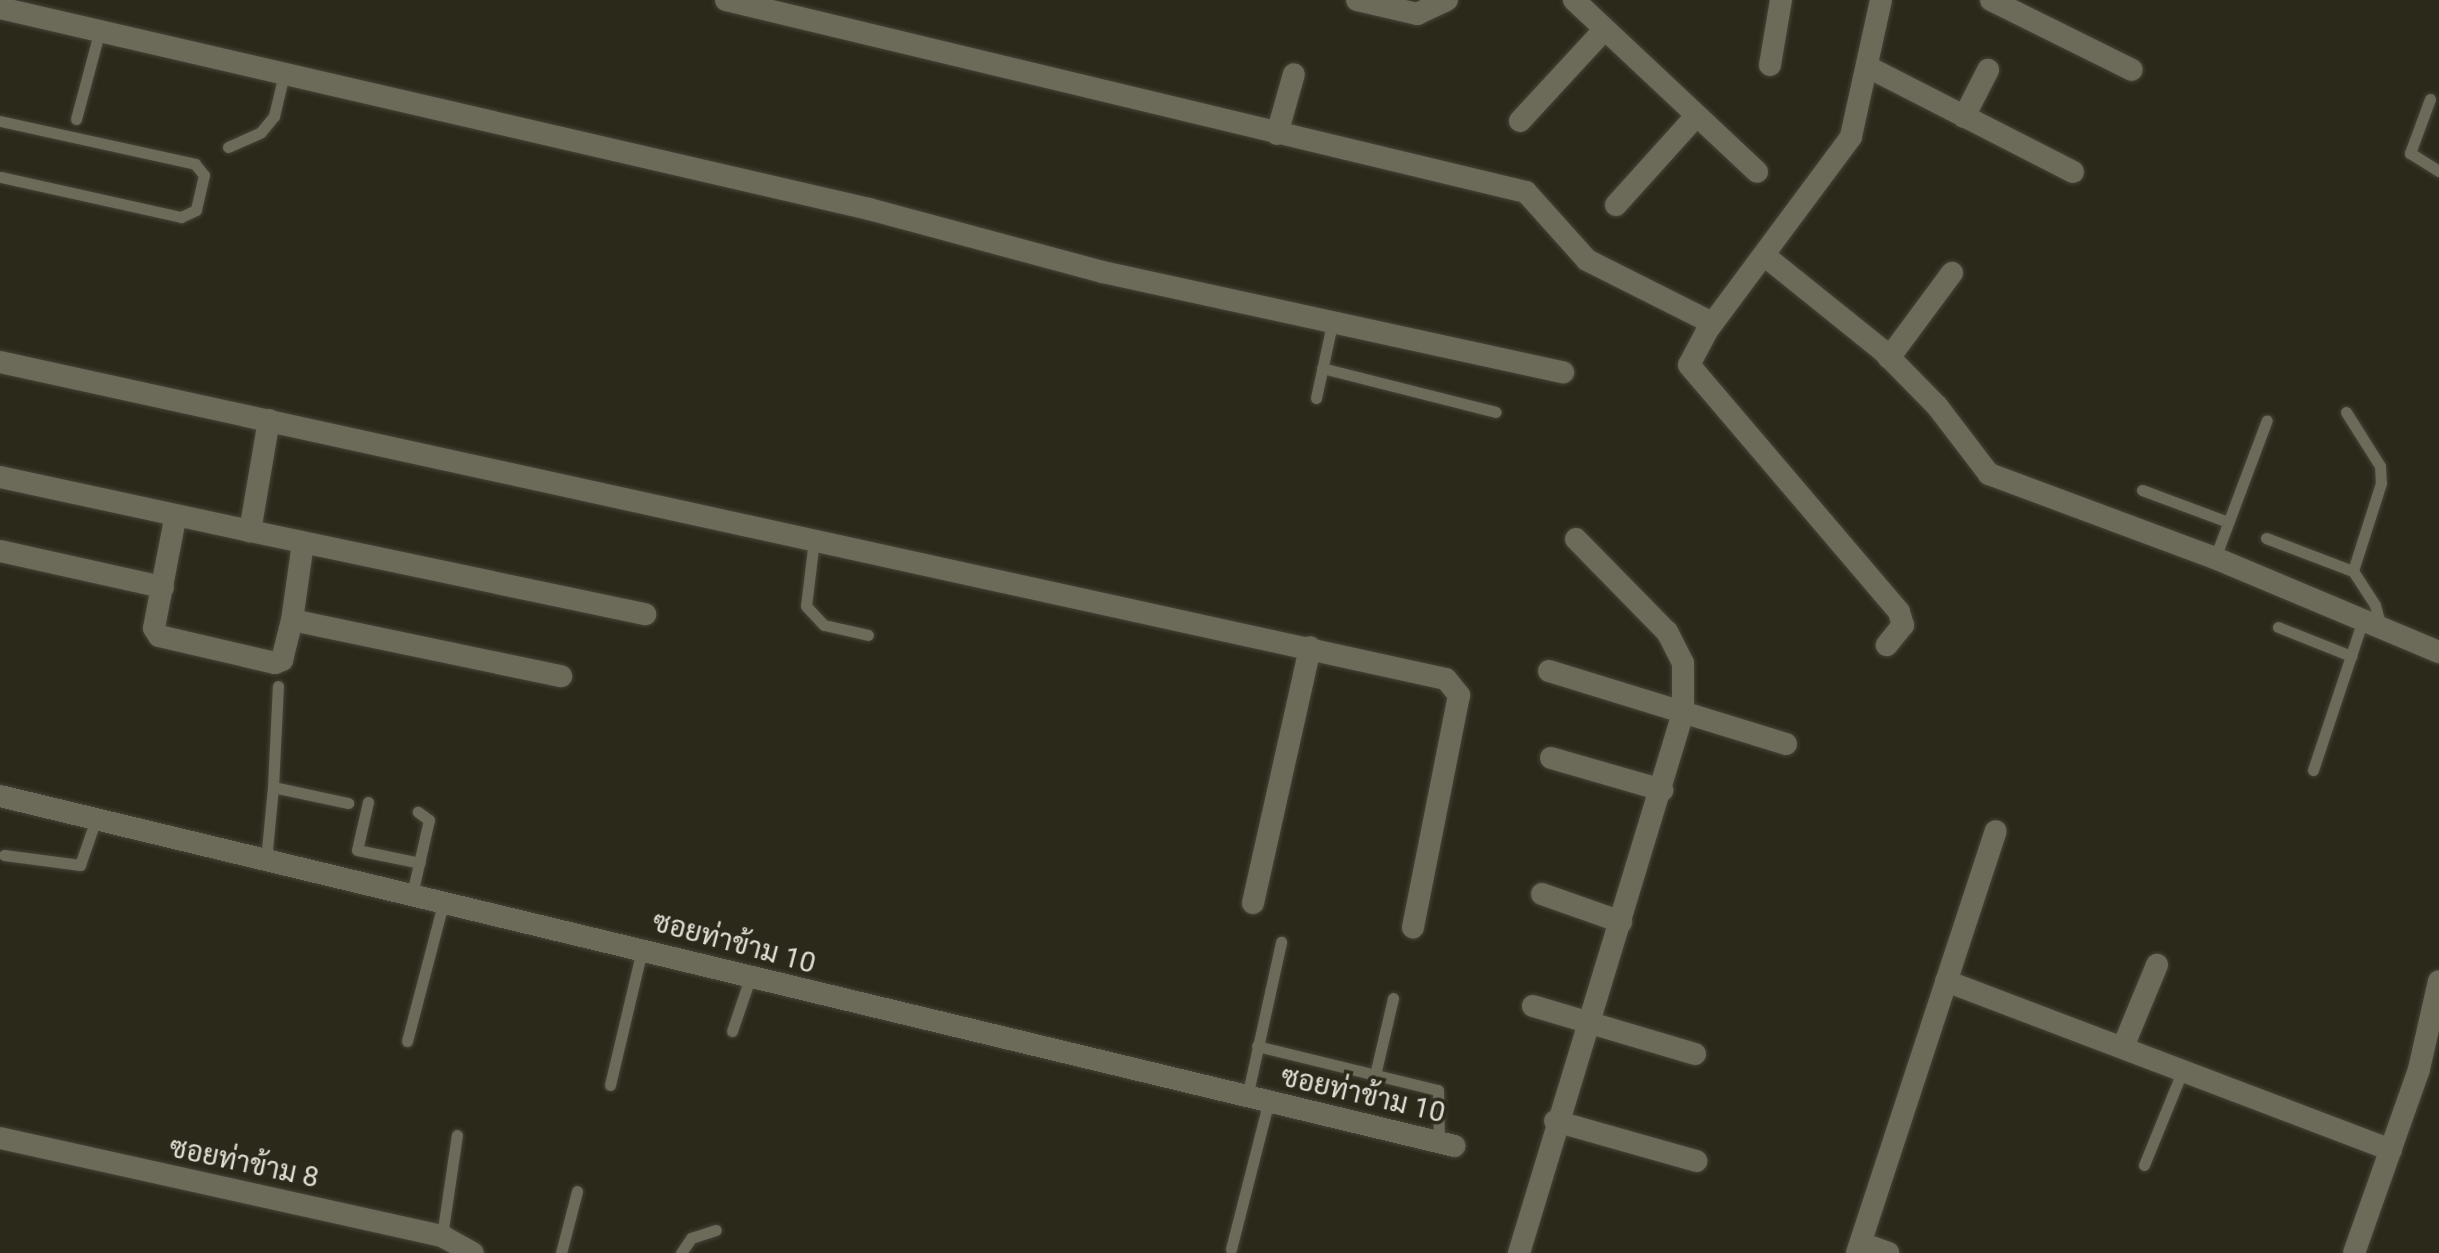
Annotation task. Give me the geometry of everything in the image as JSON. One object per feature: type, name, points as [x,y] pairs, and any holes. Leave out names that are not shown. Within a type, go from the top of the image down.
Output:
[{"type":"street","points":[[726,0],[1526,192],[1587,260],[1621,282],[1712,323]]},
{"type":"street","points":[[1357,0],[1417,14],[1447,0]]},
{"type":"street","points":[[1574,0],[1757,172]]},
{"type":"street","points":[[1770,65],[1781,0]]},
{"type":"street","points":[[1881,0],[1870,68],[1851,137],[1712,323],[1689,365],[1899,612],[1903,625],[1887,645]]},
{"type":"street","points":[[1991,0],[2132,70]]},
{"type":"street","points":[[0,8],[1332,324],[1563,372]]},
{"type":"street","points":[[1520,121],[1604,30]]},
{"type":"street","points":[[1870,68],[2073,172]]},
{"type":"street","points":[[1964,117],[1988,70]]},
{"type":"street","points":[[1277,134],[1294,74]]},
{"type":"street","points":[[1616,205],[1696,116]]},
{"type":"street","points":[[1765,256],[1844,314],[1889,358],[1989,474],[2215,558],[2439,652]]},
{"type":"street","points":[[1889,358],[1952,273]]},
{"type":"street","points":[[0,362],[1446,679],[1458,691],[1413,928]]},
{"type":"street","points":[[250,531],[269,420]]},
{"type":"street","points":[[0,477],[175,519],[250,531],[645,614]]},
{"type":"street","points":[[175,519],[154,628],[159,636],[275,663],[282,660],[292,620],[303,543]]},
{"type":"street","points":[[1519,1253],[1555,1121],[1621,922],[1683,713],[1683,663],[1672,640],[1576,539]]},
{"type":"street","points":[[0,551],[163,587]]},
{"type":"street","points":[[292,620],[561,676]]},
{"type":"street","points":[[1253,903],[1310,647]]},
{"type":"street","points":[[1549,671],[1786,744]]},
{"type":"street","points":[[1551,758],[1662,790]]},
{"type":"street","name":"ซอยท่าข้าม 10","points":[[0,796],[443,904],[643,949],[749,981],[1446,1145]]},
{"type":"street","points":[[1888,1253],[1859,1248],[1996,831]]},
{"type":"street","points":[[1542,894],[1621,922]]},
{"type":"street","points":[[2123,1047],[2157,965]]},
{"type":"street","points":[[1946,981],[2391,1150]]},
{"type":"street","points":[[2354,1253],[2419,1069],[2439,981]]},
{"type":"street","points":[[1533,1006],[1695,1054]]},
{"type":"street","points":[[1555,1121],[1696,1161]]},
{"type":"street","name":"ซอยท่าข้าม 8","points":[[0,1138],[442,1236],[473,1253]]},
{"type":"lane","points":[[76,119],[99,33]]},
{"type":"lane","points":[[228,147],[261,132],[274,116],[284,74]]},
{"type":"lane","points":[[2430,99],[2410,153],[2439,171]]},
{"type":"lane","points":[[0,121],[195,164],[204,175],[196,210],[181,217],[0,177]]},
{"type":"lane","points":[[1316,398],[1332,324]]},
{"type":"lane","points":[[1322,368],[1496,412]]},
{"type":"lane","points":[[2346,412],[2380,466],[2381,483],[2353,571]]},
{"type":"lane","points":[[2215,558],[2267,420]]},
{"type":"lane","points":[[2142,490],[2228,522]]},
{"type":"lane","points":[[2266,538],[2353,571],[2375,605],[2372,624],[2351,656],[2313,770]]},
{"type":"lane","points":[[814,540],[806,606],[824,625],[868,635]]},
{"type":"lane","points":[[2278,627],[2351,656]]},
{"type":"lane","points":[[266,860],[278,686]]},
{"type":"lane","points":[[273,787],[348,803]]},
{"type":"lane","points":[[368,802],[357,850],[420,863]]},
{"type":"lane","points":[[412,894],[429,820],[418,812]]},
{"type":"lane","points":[[4,855],[80,865],[96,819]]},
{"type":"lane","points":[[407,1041],[443,904]]},
{"type":"lane","points":[[1231,1249],[1258,1101],[1257,1046],[1281,942]]},
{"type":"lane","points":[[610,1085],[643,949]]},
{"type":"lane","points":[[732,1031],[749,981]]},
{"type":"lane","points":[[1375,1075],[1393,998]]},
{"type":"lane","points":[[1257,1046],[1438,1090],[1446,1145]]},
{"type":"lane","points":[[2144,1165],[2182,1072]]},
{"type":"lane","points":[[442,1236],[457,1135]]},
{"type":"lane","points":[[561,1253],[577,1191]]},
{"type":"lane","points":[[681,1253],[691,1238],[716,1230]]}]
